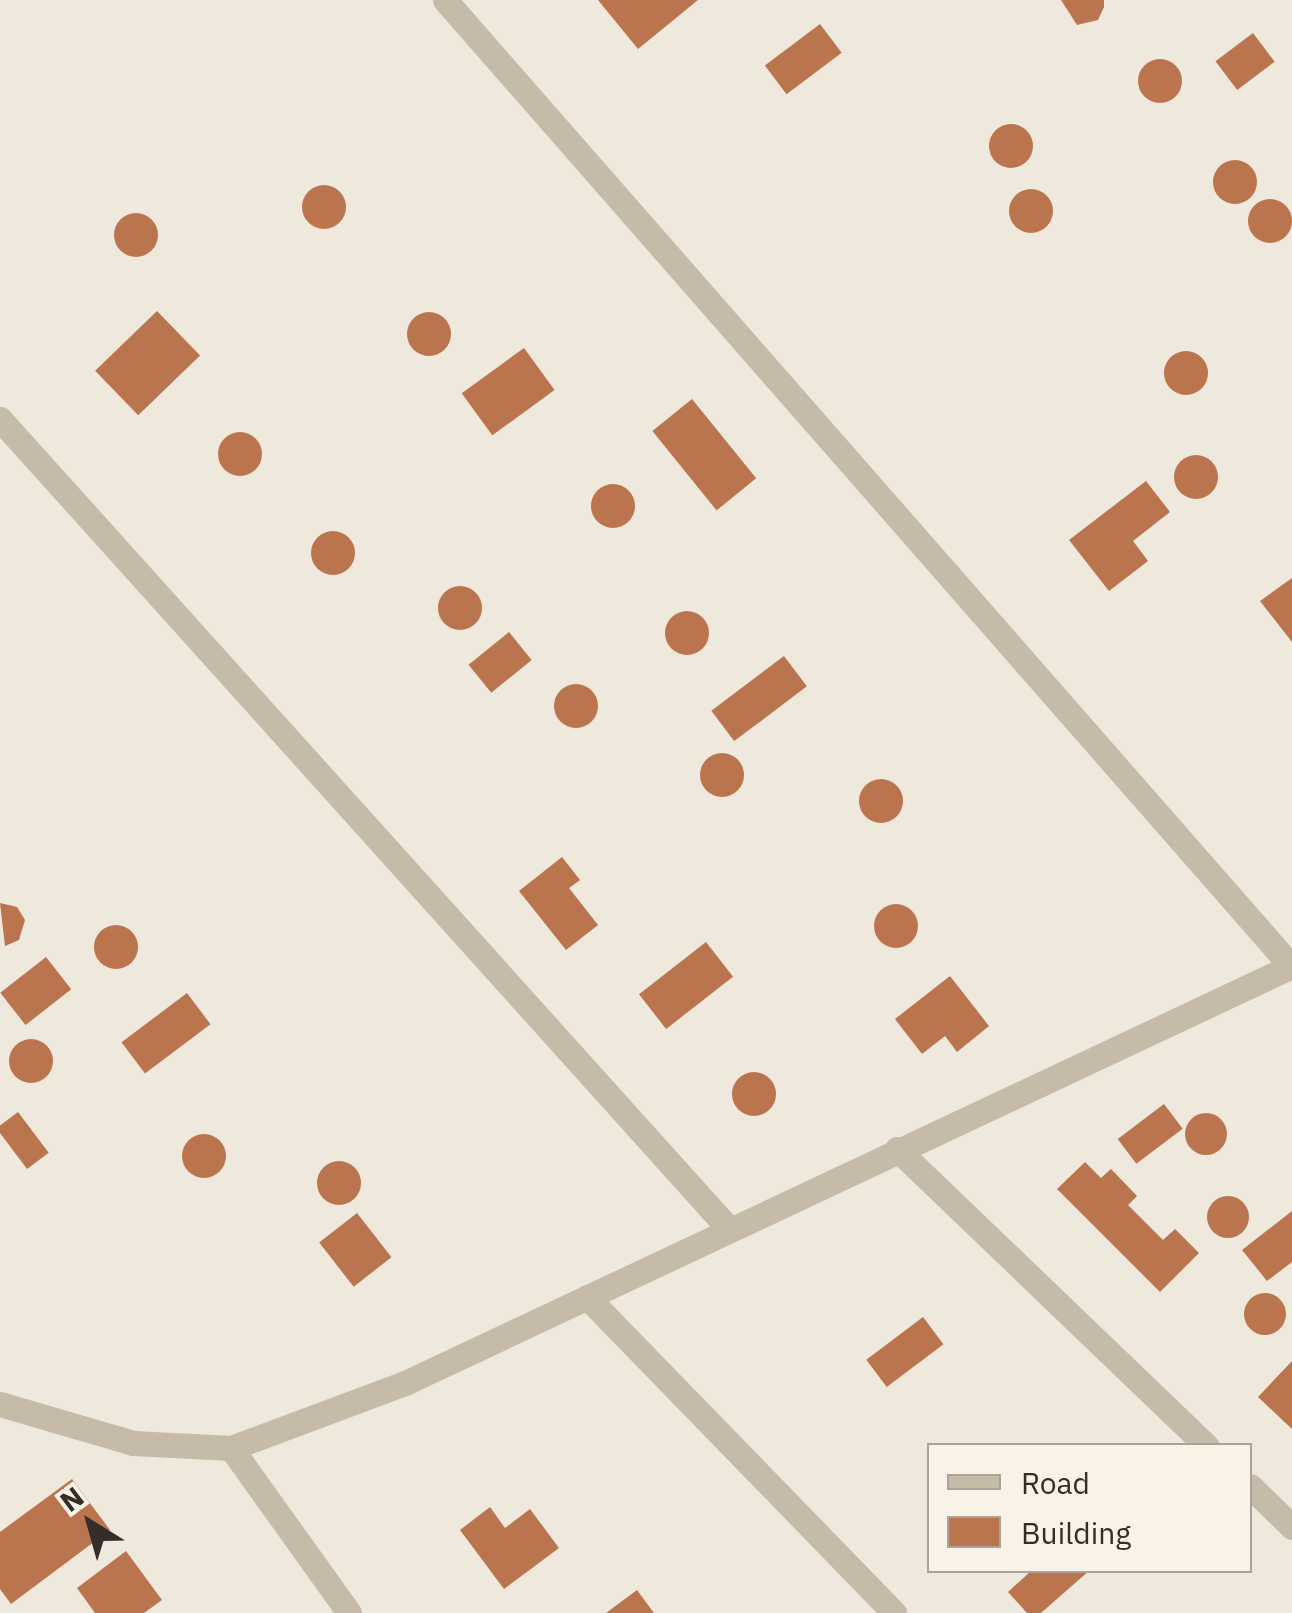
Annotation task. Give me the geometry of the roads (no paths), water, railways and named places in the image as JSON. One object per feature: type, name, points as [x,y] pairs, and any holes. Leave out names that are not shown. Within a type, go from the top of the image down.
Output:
[{"type":"street","points":[[0,1404],[133,1443],[231,1448],[404,1384],[1291,966],[445,0]]},
{"type":"street","points":[[0,419],[730,1229]]},
{"type":"street","points":[[897,1149],[1204,1443]]},
{"type":"street","points":[[587,1297],[894,1613]]},
{"type":"street","points":[[231,1448],[349,1613]]},
{"type":"street","points":[[1252,1488],[1292,1527]]}]
